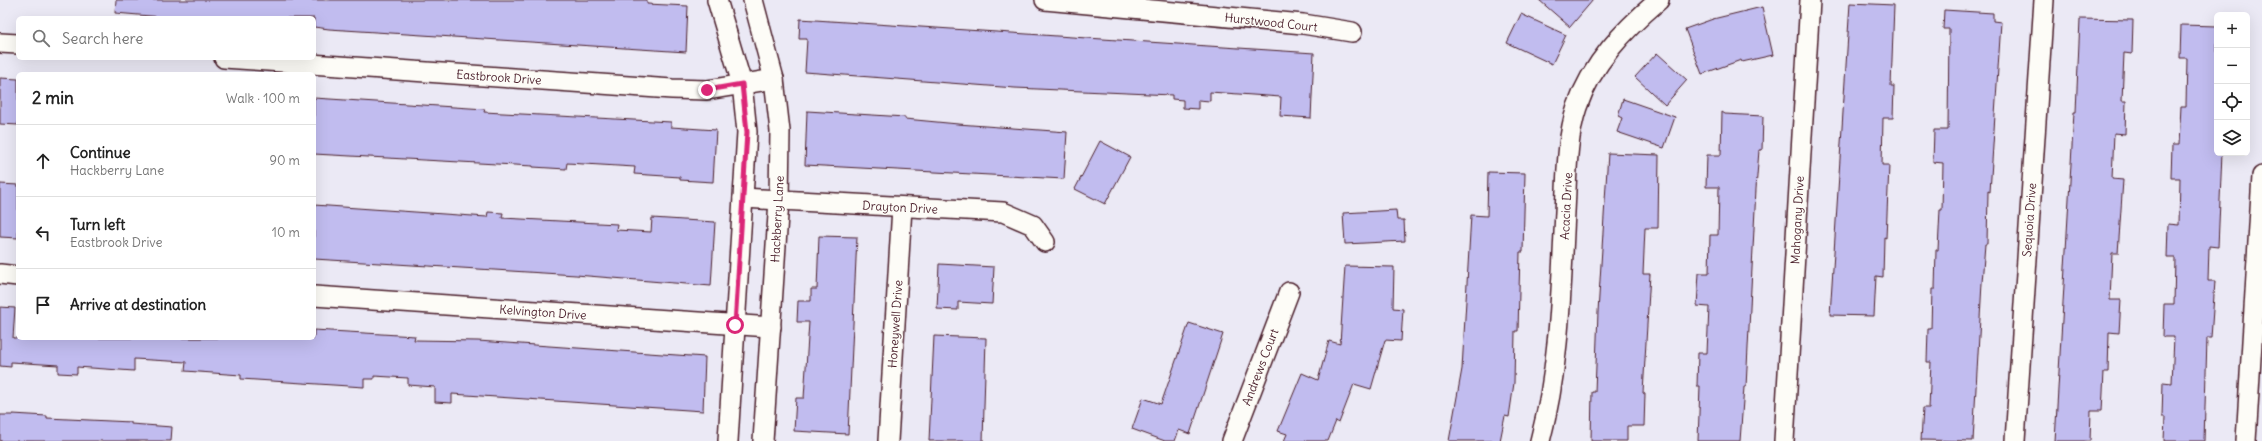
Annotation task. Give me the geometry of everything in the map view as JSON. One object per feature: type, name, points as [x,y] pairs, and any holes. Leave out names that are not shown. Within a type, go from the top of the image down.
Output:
[{"type":"street","points":[[717,0],[742,84],[747,132],[728,441]]},
{"type":"street","name":"Hackberry Lane","points":[[752,0],[774,79],[780,131],[779,200],[763,441]]},
{"type":"street","name":"Hurstwood Court","points":[[1045,0],[1304,24],[1352,32]]},
{"type":"street","name":"Acacia Drive","points":[[1540,441],[1548,412],[1557,359],[1569,148],[1577,107],[1597,66],[1625,29],[1659,0]]},
{"type":"street","name":"Mahogany Drive","points":[[1784,441],[1810,0]]},
{"type":"street","name":"Sequoia Drive","points":[[2015,441],[2044,0]]},
{"type":"street","points":[[0,43],[16,44]]},
{"type":"street","name":"Eastbrook Drive","points":[[253,60],[672,89],[707,90],[774,79]]},
{"type":"street","points":[[2246,441],[2262,176]]},
{"type":"street","name":"Drayton Drive","points":[[743,198],[1003,212],[1033,225],[1045,242]]},
{"type":"street","name":"Honeywell Drive","points":[[888,441],[902,207]]},
{"type":"street","points":[[0,274],[16,276]]},
{"type":"street","name":"Andrews Court","points":[[1232,441],[1289,292]]},
{"type":"street","name":"Kelvington Drive","points":[[316,296],[771,327]]},
{"type":"building","points":[[116,0],[647,0],[647,4],[688,6],[686,52],[329,29],[316,27],[316,16],[150,16],[115,13]]},
{"type":"building","points":[[1539,0],[1593,0],[1570,27]]},
{"type":"building","points":[[1850,3],[1894,5],[1891,86],[1894,86],[1893,118],[1883,118],[1882,165],[1889,165],[1886,238],[1884,237],[1883,277],[1876,276],[1874,316],[1830,315]]},
{"type":"building","points":[[1762,7],[1773,55],[1742,62],[1741,60],[1702,74],[1685,29],[1713,19]]},
{"type":"building","points":[[1944,10],[1993,13],[1993,21],[2001,22],[1990,192],[1988,191],[1987,244],[1985,244],[1982,283],[1973,441],[1921,440],[1923,408],[1929,408],[1931,362],[1927,362],[1928,329],[1931,329],[1932,289],[1935,289],[1936,250],[1938,250],[1940,210],[1942,210],[1943,163],[1933,162],[1934,130],[1948,130],[1949,29],[1943,29]]},
{"type":"building","points":[[1521,14],[1566,35],[1552,64],[1507,43]]},
{"type":"building","points":[[800,19],[1314,53],[1311,118],[1280,116],[1281,97],[1210,92],[1210,101],[1198,100],[1198,109],[1183,108],[1183,100],[1172,99],[1172,95],[1015,88],[805,72],[807,39],[799,39]]},
{"type":"building","points":[[2080,19],[2133,20],[2132,54],[2124,53],[2122,101],[2126,101],[2125,134],[2114,133],[2112,179],[2123,180],[2118,253],[2112,253],[2110,300],[2121,300],[2119,333],[2109,332],[2108,372],[2104,372],[2102,411],[2091,411],[2090,441],[2055,441],[2074,112],[2076,112]]},
{"type":"building","points":[[2181,25],[2214,26],[2214,156],[2222,156],[2218,247],[2209,246],[2208,281],[2215,281],[2211,338],[2207,338],[2204,441],[2164,441],[2165,417],[2162,417],[2163,382],[2172,383],[2174,337],[2163,337],[2164,304],[2174,304],[2175,258],[2167,258],[2168,224],[2179,225],[2180,178],[2171,178],[2172,145],[2179,145],[2181,106],[2186,106],[2187,58],[2180,58]]},
{"type":"building","points":[[1657,53],[1687,80],[1665,105],[1635,77]]},
{"type":"building","points":[[0,78],[16,79],[16,125],[0,124]]},
{"type":"building","points":[[316,98],[485,109],[484,112],[671,122],[671,127],[716,130],[713,182],[680,180],[680,177],[634,174],[635,167],[567,163],[566,169],[316,154]]},
{"type":"building","points":[[1623,99],[1675,117],[1664,148],[1617,132],[1622,118],[1618,116]]},
{"type":"building","points":[[807,111],[905,117],[905,119],[958,124],[1067,132],[1064,179],[805,165]]},
{"type":"building","points":[[1722,112],[1725,114],[1763,116],[1762,150],[1759,150],[1756,189],[1746,387],[1744,387],[1740,441],[1698,441],[1700,386],[1697,386],[1698,353],[1707,353],[1709,307],[1697,306],[1699,273],[1709,273],[1710,235],[1718,235],[1719,187],[1706,187],[1707,155],[1721,155]]},
{"type":"building","points":[[1100,141],[1130,157],[1105,204],[1075,189]]},
{"type":"building","points":[[1608,153],[1659,155],[1658,228],[1645,228],[1643,274],[1650,274],[1643,393],[1645,394],[1644,426],[1627,426],[1627,441],[1591,441],[1592,392],[1595,392],[1598,312]]},
{"type":"building","points":[[1488,172],[1525,173],[1523,252],[1520,252],[1518,331],[1515,331],[1514,383],[1509,417],[1505,416],[1500,441],[1449,441],[1462,369],[1471,215],[1487,216]]},
{"type":"building","points":[[0,184],[16,185],[16,238],[0,237]]},
{"type":"building","points":[[316,205],[487,217],[488,212],[503,213],[502,218],[617,224],[616,230],[651,232],[652,218],[715,222],[711,286],[576,275],[316,259]]},
{"type":"building","points":[[1396,210],[1397,220],[1404,220],[1405,241],[1345,244],[1343,213]]},
{"type":"building","points":[[819,236],[857,237],[848,434],[794,431],[796,398],[804,398],[809,322],[797,322],[798,301],[811,301],[811,289],[817,289]]},
{"type":"building","points":[[939,264],[994,267],[992,304],[958,302],[958,310],[937,309]]},
{"type":"building","points":[[1345,266],[1394,267],[1393,308],[1403,309],[1401,341],[1385,340],[1371,389],[1354,384],[1339,423],[1336,421],[1328,441],[1284,441],[1287,434],[1278,431],[1302,373],[1318,380],[1329,341],[1340,344]]},
{"type":"building","points":[[0,307],[15,308],[13,338],[16,338],[16,340],[316,340],[316,330],[415,336],[414,340],[478,341],[705,357],[703,411],[452,394],[452,403],[435,402],[435,387],[408,385],[408,378],[374,376],[374,379],[364,379],[364,387],[241,379],[241,375],[185,371],[186,362],[134,359],[134,371],[77,367],[77,374],[58,373],[58,365],[11,362],[11,367],[0,366]]},
{"type":"building","points":[[1189,323],[1223,334],[1190,434],[1179,430],[1175,441],[1165,441],[1132,429],[1143,398],[1161,404]]},
{"type":"building","points":[[934,336],[986,338],[983,441],[929,441]]},
{"type":"building","points":[[13,414],[47,416],[47,418],[131,422],[131,424],[172,427],[171,441],[0,441],[0,415]]},
{"type":"route","points":[[707,90],[742,84],[747,132],[735,325]]}]
